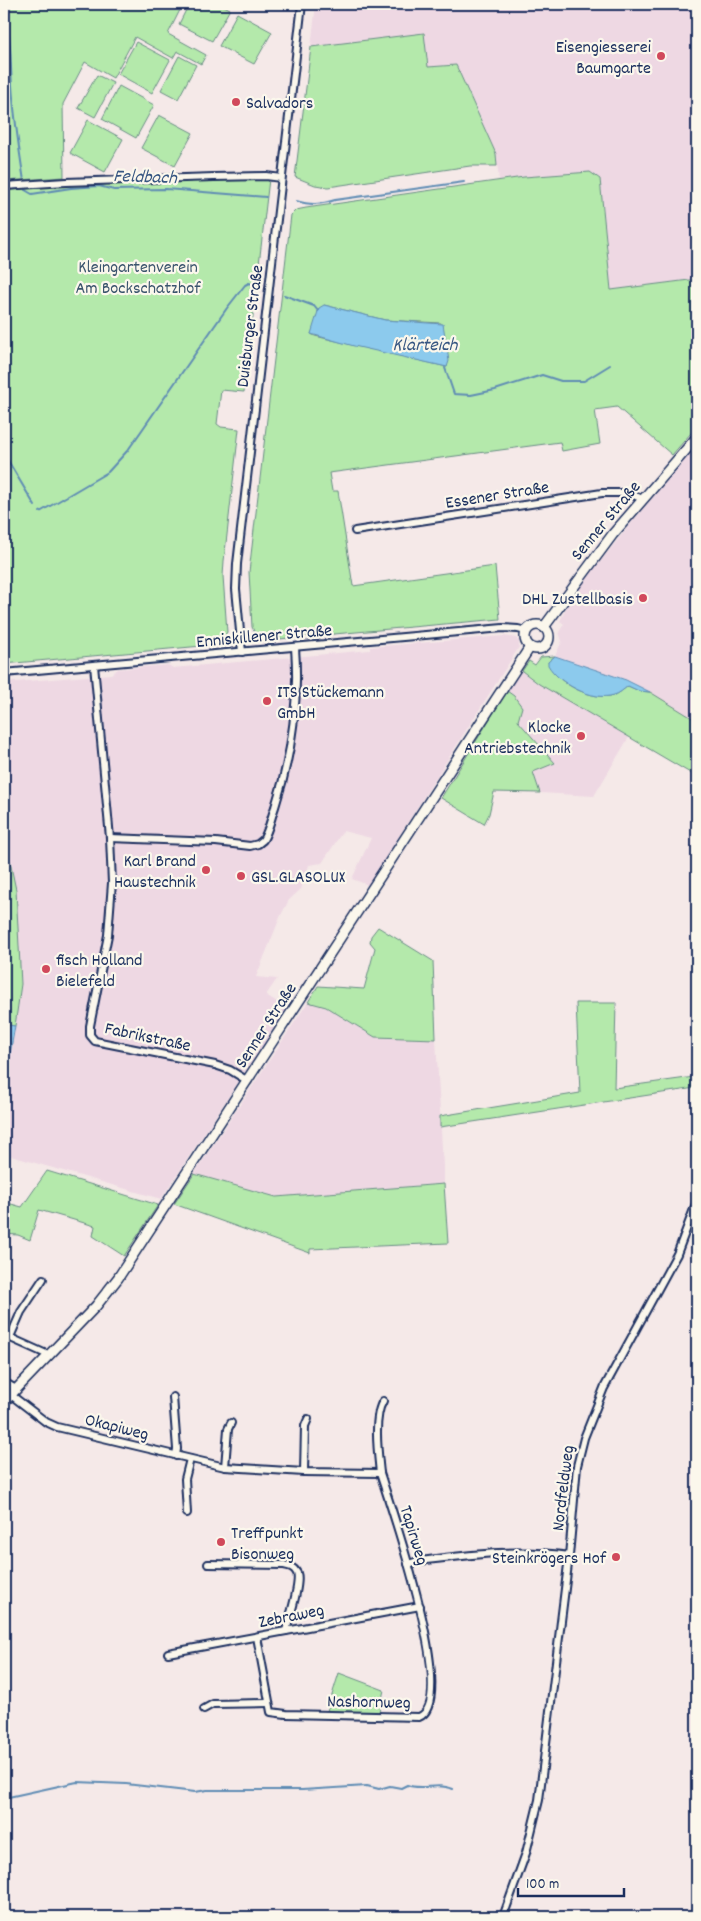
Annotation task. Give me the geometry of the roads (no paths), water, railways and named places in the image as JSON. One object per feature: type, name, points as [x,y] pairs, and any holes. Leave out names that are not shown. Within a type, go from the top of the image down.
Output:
[{"type":"street","name":"Duisburger Straße","points":[[242,652],[236,588],[237,564],[302,4]]},
{"type":"street","points":[[4,186],[204,177],[266,176],[281,178]]},
{"type":"street","name":"Senner Straße","points":[[544,627],[591,561],[697,438]]},
{"type":"street","name":"Essener Straße","points":[[354,531],[602,493],[628,493],[643,499]]},
{"type":"street","points":[[534,625],[544,627],[549,636],[548,643],[540,649],[530,647],[525,641],[526,631],[534,625]]},
{"type":"street","name":"Enniskillener Straße","points":[[4,673],[504,628],[526,631]]},
{"type":"street","points":[[110,838],[216,842],[250,846],[264,840],[280,791],[294,729],[297,679],[295,647]]},
{"type":"street","name":"Senner Straße","points":[[4,1402],[107,1294],[530,647]]},
{"type":"street","name":"Fabrikstraße","points":[[94,665],[110,838],[111,906],[90,1035],[95,1041],[215,1065],[230,1070],[248,1081]]},
{"type":"street","name":"Nordfeldweg","points":[[503,1917],[526,1853],[538,1807],[569,1556],[577,1466],[590,1422],[604,1388],[672,1265],[689,1226],[697,1201]]},
{"type":"street","points":[[43,1279],[7,1336],[44,1353],[48,1357]]},
{"type":"street","name":"Okapiweg","points":[[4,1382],[51,1425],[176,1456],[225,1467],[304,1472],[380,1473]]},
{"type":"street","points":[[173,1396],[176,1456]]},
{"type":"street","points":[[380,1473],[378,1414],[382,1401]]},
{"type":"street","points":[[304,1472],[305,1426],[308,1419]]},
{"type":"street","points":[[225,1467],[228,1429],[231,1423]]},
{"type":"street","points":[[187,1513],[185,1484],[190,1459]]},
{"type":"street","name":"Tapirweg","points":[[380,1473],[420,1606]]},
{"type":"street","points":[[408,1564],[419,1561],[499,1552],[536,1552],[569,1556]]},
{"type":"street","points":[[208,1564],[284,1565],[295,1570],[298,1578],[286,1631]]},
{"type":"street","name":"Zebraweg","points":[[168,1653],[420,1606]]},
{"type":"street","name":"Nashornweg","points":[[269,1703],[271,1712],[286,1714],[419,1717],[423,1715],[428,1707],[430,1668],[427,1634],[420,1606]]},
{"type":"street","points":[[204,1709],[213,1704],[269,1703],[257,1637]]},
{"type":"water","name":"Klärteich","points":[[324,305],[385,320],[443,324],[449,361],[447,367],[354,346],[311,334],[319,308]]},
{"type":"water","points":[[555,656],[626,680],[650,692],[639,691],[628,686],[620,693],[614,695],[596,696],[587,693],[568,684],[553,672],[548,662]]},
{"type":"water","points":[[4,1007],[9,1019],[8,1025],[15,1026],[4,1088]]},
{"type":"waterway","name":"Feldbach","points":[[4,8],[9,36],[14,109],[24,181]]},
{"type":"waterway","name":"Feldbach","points":[[296,201],[320,204],[335,200],[464,182]]},
{"type":"waterway","name":"Feldbach","points":[[25,190],[32,194],[99,186],[114,190],[166,189],[266,197]]},
{"type":"waterway","points":[[40,512],[108,472],[128,450],[245,285],[249,283],[258,286]]},
{"type":"waterway","points":[[284,295],[314,306],[318,311]]},
{"type":"waterway","points":[[445,368],[454,394],[471,395],[495,390],[542,375],[561,381],[584,381],[610,365]]},
{"type":"waterway","points":[[4,454],[35,506]]},
{"type":"waterway","points":[[4,1798],[77,1782],[126,1784],[195,1792],[207,1790],[302,1790],[367,1786],[379,1789],[390,1786],[401,1788],[407,1785],[412,1787],[441,1786],[453,1789]]},
{"type":"place","name":"Eisengiesserei Baumgarte","points":[[661,56]]},
{"type":"place","name":"Salvadors","points":[[236,102]]},
{"type":"place","name":"DHL Zustellbasis","points":[[643,598]]},
{"type":"place","name":"ITS Stückemann GmbH","points":[[267,701]]},
{"type":"place","name":"Klocke Antriebstechnik","points":[[581,736]]},
{"type":"place","name":"Karl Brand Haustechnik","points":[[206,870]]},
{"type":"place","name":"GSL.GLASOLUX","points":[[241,876]]},
{"type":"place","name":"fisch Holland Bielefeld","points":[[46,969]]},
{"type":"place","name":"Treffpunkt Bisonweg","points":[[221,1542]]},
{"type":"place","name":"Steinkrögers Hof","points":[[616,1557]]},
{"type":"park label","name":"Kleingartenverein Am Bockschatzhof","points":[[138,276]]}]
